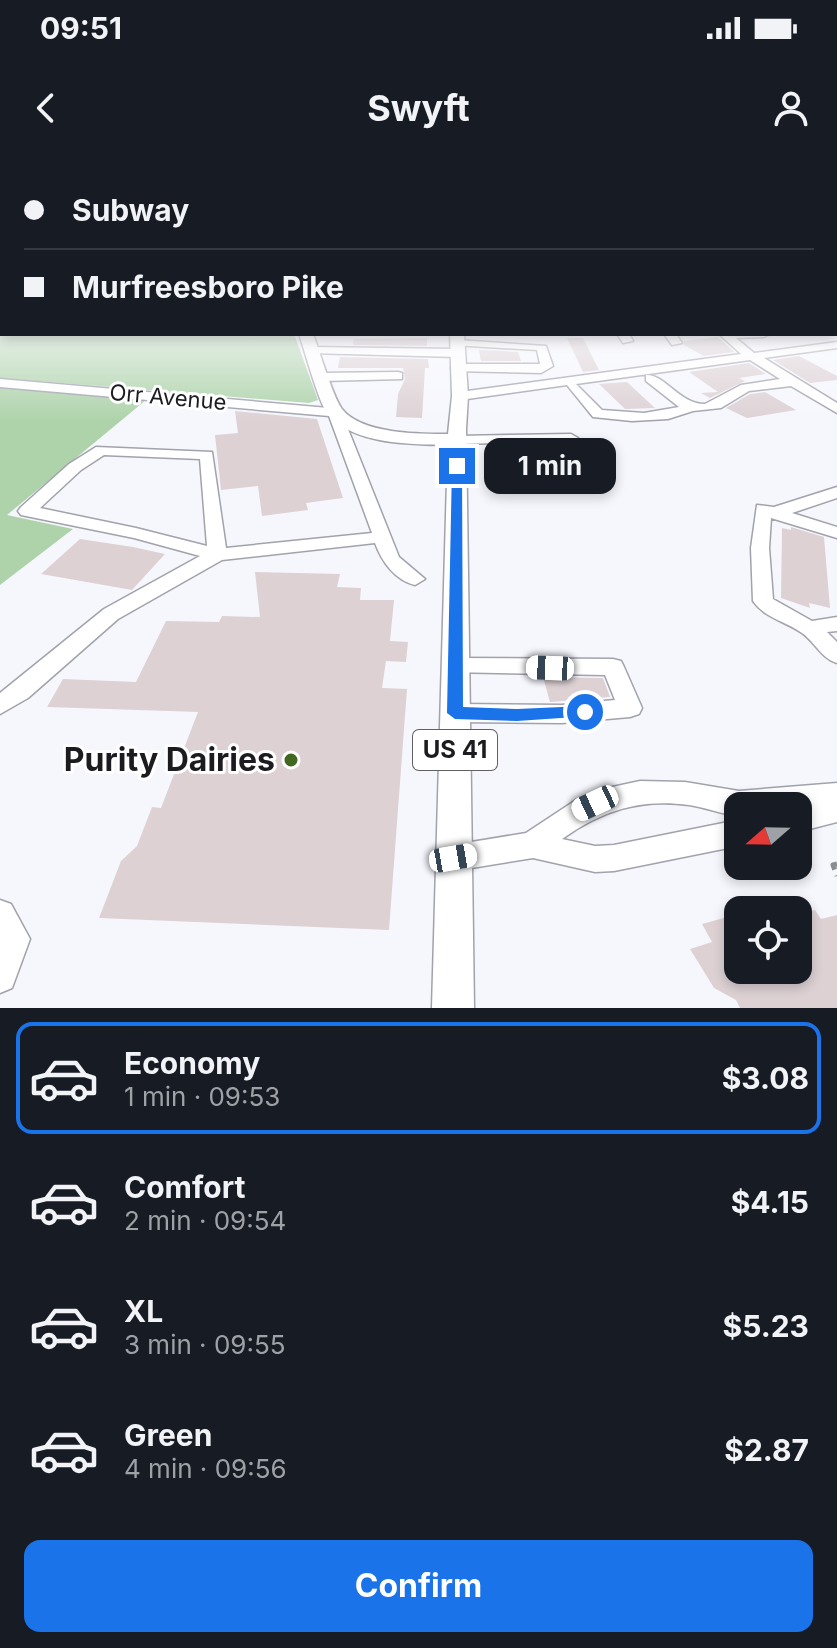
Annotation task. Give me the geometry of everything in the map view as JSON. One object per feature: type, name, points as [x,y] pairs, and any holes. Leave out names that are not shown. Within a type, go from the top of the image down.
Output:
[{"type":"main road","points":[[310,342],[323,367],[335,412],[358,428],[411,439],[457,440]]},
{"type":"main road","name":"US 41","points":[[453,1008],[457,440],[460,396],[457,350]]},
{"type":"street","points":[[735,342],[837,409]]},
{"type":"street","points":[[460,396],[837,345]]},
{"type":"street","points":[[323,367],[457,350],[533,346],[542,348],[547,366],[541,369],[457,350]]},
{"type":"street","points":[[323,367],[398,376]]},
{"type":"street","points":[[479,374],[509,389]]},
{"type":"street","points":[[650,378],[689,408]]},
{"type":"street","points":[[572,387],[598,414],[654,416],[689,408],[711,407],[731,394],[748,388],[793,382]]},
{"type":"street","name":"Orr Avenue","points":[[0,383],[335,412]]},
{"type":"street","points":[[335,412],[391,560],[415,579]]},
{"type":"street","points":[[457,440],[571,438]]},
{"type":"street","points":[[95,452],[203,453],[207,455],[217,555],[136,533],[30,514],[28,507],[95,452]]},
{"type":"street","points":[[773,513],[837,492]]},
{"type":"street","points":[[837,533],[763,509],[760,548],[763,601],[772,610],[810,628],[837,655]]},
{"type":"street","points":[[0,705],[20,692],[111,614],[217,555],[382,537]]},
{"type":"street","points":[[810,628],[837,624]]},
{"type":"street","points":[[455,666],[613,667],[630,708],[562,714],[455,713]]},
{"type":"street","points":[[533,845],[571,814],[621,796],[684,793],[724,810]]},
{"type":"street","points":[[812,799],[837,794]]},
{"type":"street","points":[[812,816],[837,810]]},
{"type":"street","points":[[453,858],[533,845],[595,859],[614,858],[724,820]]},
{"type":"street","points":[[0,915],[14,939],[0,976]]},
{"type":"path","points":[[837,864],[833,865],[837,876]]},
{"type":"green space","points":[[0,342],[297,342],[318,400],[309,403],[0,378]]},
{"type":"green space","points":[[0,387],[146,400],[7,515],[73,529],[0,585]]},
{"type":"building","points":[[354,342],[427,342],[427,346],[353,345]]},
{"type":"building","points":[[569,342],[585,342],[599,370],[583,372]]},
{"type":"building","points":[[684,342],[723,342],[734,352],[704,356],[684,345]]},
{"type":"building","points":[[479,350],[518,352],[521,361],[481,361]]},
{"type":"building","points":[[799,356],[837,376],[837,380],[810,383],[773,360]]},
{"type":"building","points":[[340,357],[428,359],[422,418],[396,417],[398,394],[405,379],[403,368],[338,368]]},
{"type":"building","points":[[749,363],[766,374],[739,378],[745,381],[710,398],[701,393],[718,392],[689,372]]},
{"type":"building","points":[[627,382],[655,408],[625,409],[599,384]]},
{"type":"building","points":[[765,392],[796,410],[747,418],[726,408],[750,394]]},
{"type":"building","points":[[235,411],[317,419],[343,498],[306,503],[308,510],[262,516],[258,486],[221,490],[215,435],[238,433]]},
{"type":"building","points":[[791,527],[824,537],[830,608],[809,603],[810,608],[781,598],[782,528],[791,530]]},
{"type":"building","points":[[80,539],[165,554],[132,590],[41,574]]},
{"type":"building","name":"Purity Dairies","points":[[255,572],[340,574],[337,587],[361,588],[360,600],[394,600],[390,641],[408,642],[406,662],[386,661],[382,688],[407,689],[389,930],[99,918],[121,861],[137,846],[152,807],[161,808],[198,712],[47,707],[63,679],[136,682],[166,621],[219,622],[222,616],[260,617]]},
{"type":"building","points":[[543,677],[603,678],[610,697],[550,702]]},
{"type":"building","points":[[815,910],[821,919],[837,915],[837,1008],[740,1008],[736,1000],[714,988],[690,949],[712,942],[702,924],[724,918],[724,984],[812,984],[812,911]]},
{"type":"place","name":"Purity Dairies","points":[[291,760]]},
{"type":"route","points":[[457,466],[455,713],[517,715],[585,712]]}]
